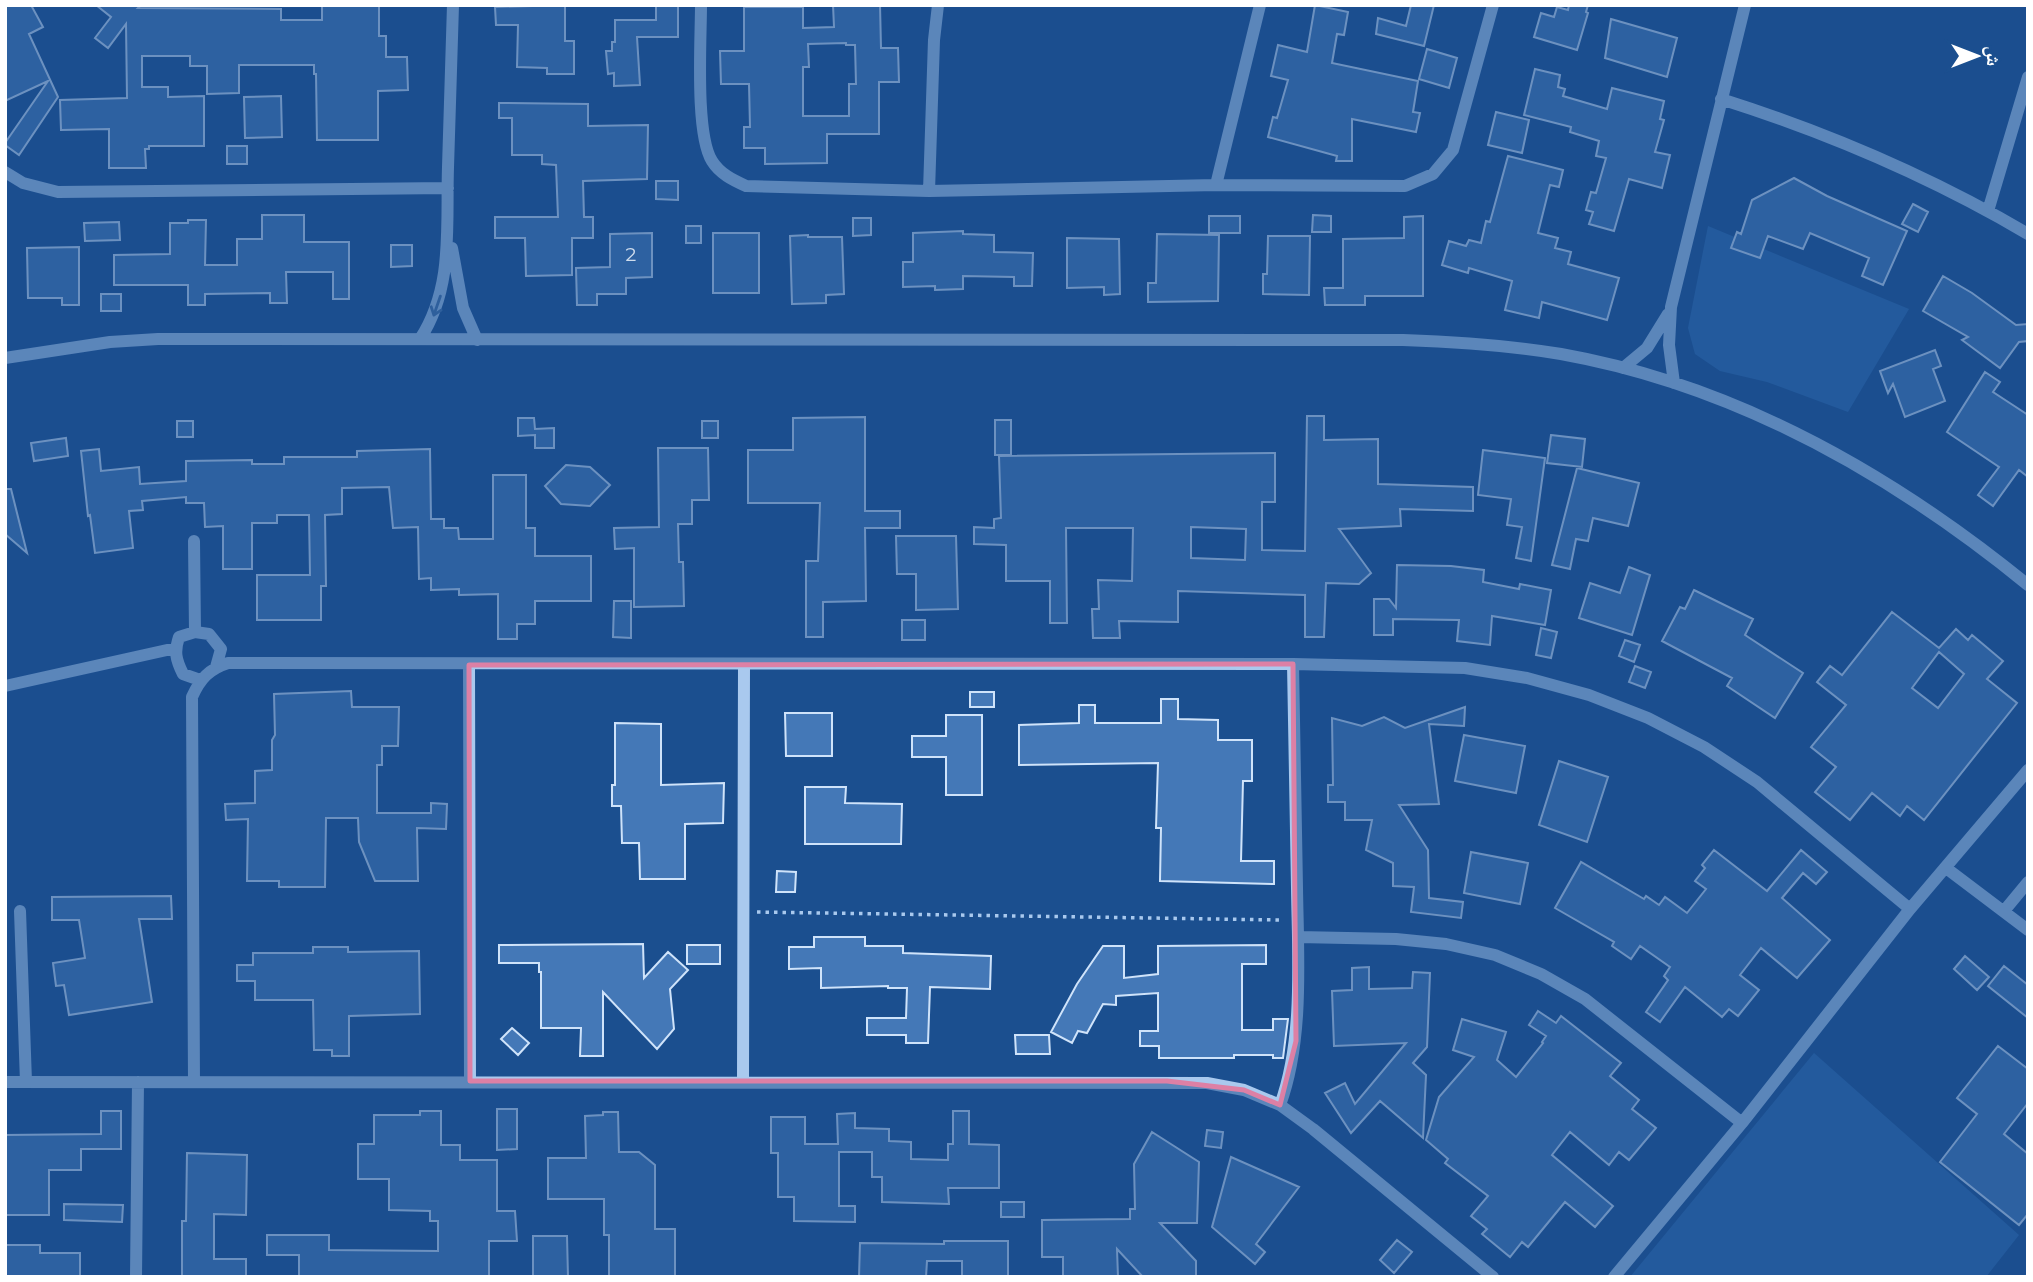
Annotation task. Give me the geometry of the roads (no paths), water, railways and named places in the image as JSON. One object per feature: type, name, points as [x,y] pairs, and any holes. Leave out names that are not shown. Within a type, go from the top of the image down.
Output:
[{"type":"street","points":[[420,339],[437,308],[445,276],[449,220],[453,5]]},
{"type":"street","points":[[701,5],[704,141],[712,162],[727,177],[746,186],[929,191],[1216,185],[1405,186],[1433,173],[1453,150],[1493,5]]},
{"type":"street","points":[[929,191],[934,40],[938,5]]},
{"type":"street","points":[[1216,185],[1260,5]]},
{"type":"street","points":[[1674,383],[1670,345],[1671,307],[1745,5]]},
{"type":"street","points":[[1988,211],[2028,76]]},
{"type":"street","points":[[1721,99],[1827,135],[1936,184],[2028,233]]},
{"type":"street","points":[[5,172],[23,183],[58,192],[448,188]]},
{"type":"street","points":[[449,220],[459,292],[477,340]]},
{"type":"street","points":[[1623,368],[1636,359],[1652,341],[1671,307]]},
{"type":"street","points":[[9,359],[62,348],[134,340],[1403,340],[1483,343],[1562,354],[1623,368],[1715,397],[1788,429],[1859,467],[1927,510],[1993,556],[2028,585]]},
{"type":"street","points":[[194,541],[195,632]]},
{"type":"street","points":[[200,680],[183,674],[176,659],[179,637],[195,632],[209,634],[221,649],[216,667]]},
{"type":"street","points":[[5,686],[176,648]]},
{"type":"street","points":[[194,1082],[192,697],[200,680],[216,667],[228,663],[1293,664],[1465,668],[1527,678],[1589,695],[1648,718],[1704,747],[1757,782],[1910,909]]},
{"type":"street","points":[[1280,1105],[1293,1063],[1296,1041],[1298,936],[1293,664]]},
{"type":"street","points":[[469,665],[470,1081]]},
{"type":"street","points":[[743,1081],[744,665]]},
{"type":"street","points":[[1614,1277],[1742,1123],[1910,909],[2028,770]]},
{"type":"street","points":[[1946,868],[2028,930]]},
{"type":"street","points":[[2004,911],[2028,882]]},
{"type":"street","points":[[20,911],[26,1082]]},
{"type":"street","points":[[1298,936],[1396,939],[1446,944],[1494,955],[1541,974],[1585,999],[1742,1123]]},
{"type":"street","points":[[5,1082],[1207,1083],[1244,1090],[1280,1105],[1493,1277]]},
{"type":"street","points":[[136,1277],[138,1082]]}]
